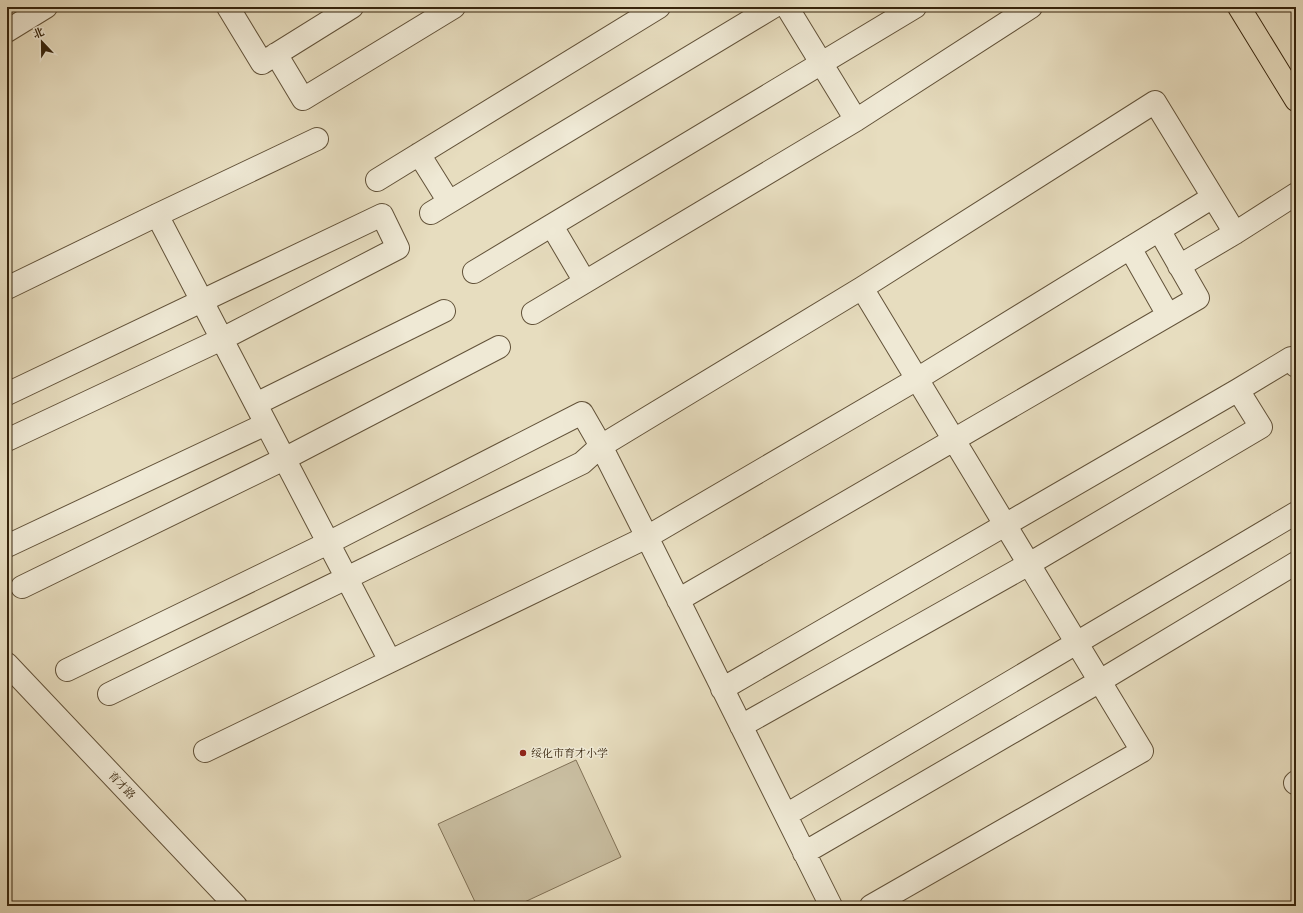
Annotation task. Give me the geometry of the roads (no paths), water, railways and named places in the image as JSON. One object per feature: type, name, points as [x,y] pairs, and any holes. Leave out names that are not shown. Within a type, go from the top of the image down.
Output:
[{"type":"main road","points":[[1239,7],[1296,100]]},
{"type":"street","points":[[7,31],[46,7]]},
{"type":"street","points":[[228,7],[262,63],[352,7]]},
{"type":"street","points":[[276,54],[303,99],[454,7]]},
{"type":"street","points":[[377,180],[659,7]]},
{"type":"street","points":[[431,213],[773,7]]},
{"type":"street","points":[[787,7],[856,120]]},
{"type":"street","points":[[474,272],[914,7]]},
{"type":"street","points":[[533,313],[856,120],[1031,7]]},
{"type":"street","points":[[109,694],[582,463],[600,446],[862,288],[1155,102],[1235,233]]},
{"type":"street","points":[[7,288],[318,139]]},
{"type":"street","points":[[419,154],[449,202]]},
{"type":"street","points":[[1180,266],[1296,194]]},
{"type":"street","points":[[205,751],[647,537],[917,379],[1213,197]]},
{"type":"street","points":[[157,215],[390,662]]},
{"type":"street","points":[[7,394],[382,215],[398,248],[222,339],[7,440]]},
{"type":"street","points":[[552,226],[586,282]]},
{"type":"street","points":[[678,600],[1198,298],[1160,230]]},
{"type":"street","points":[[1130,248],[1168,315]]},
{"type":"street","points":[[862,288],[1142,751],[871,906]]},
{"type":"street","points":[[256,404],[444,311]]},
{"type":"street","points":[[22,587],[284,459],[499,347]]},
{"type":"street","points":[[722,689],[1291,358],[1296,366]]},
{"type":"street","points":[[741,726],[1029,564],[1261,427],[1238,390]]},
{"type":"street","points":[[67,670],[328,543],[582,413],[647,537],[831,906]]},
{"type":"street","points":[[7,546],[266,424]]},
{"type":"street","points":[[786,815],[1296,513]]},
{"type":"street","points":[[804,852],[1100,681],[1296,563]]},
{"type":"street","name":"育才路","points":[[7,664],[236,906]]},
{"type":"place","name":"绥化市育才小学","points":[[523,753]]}]
